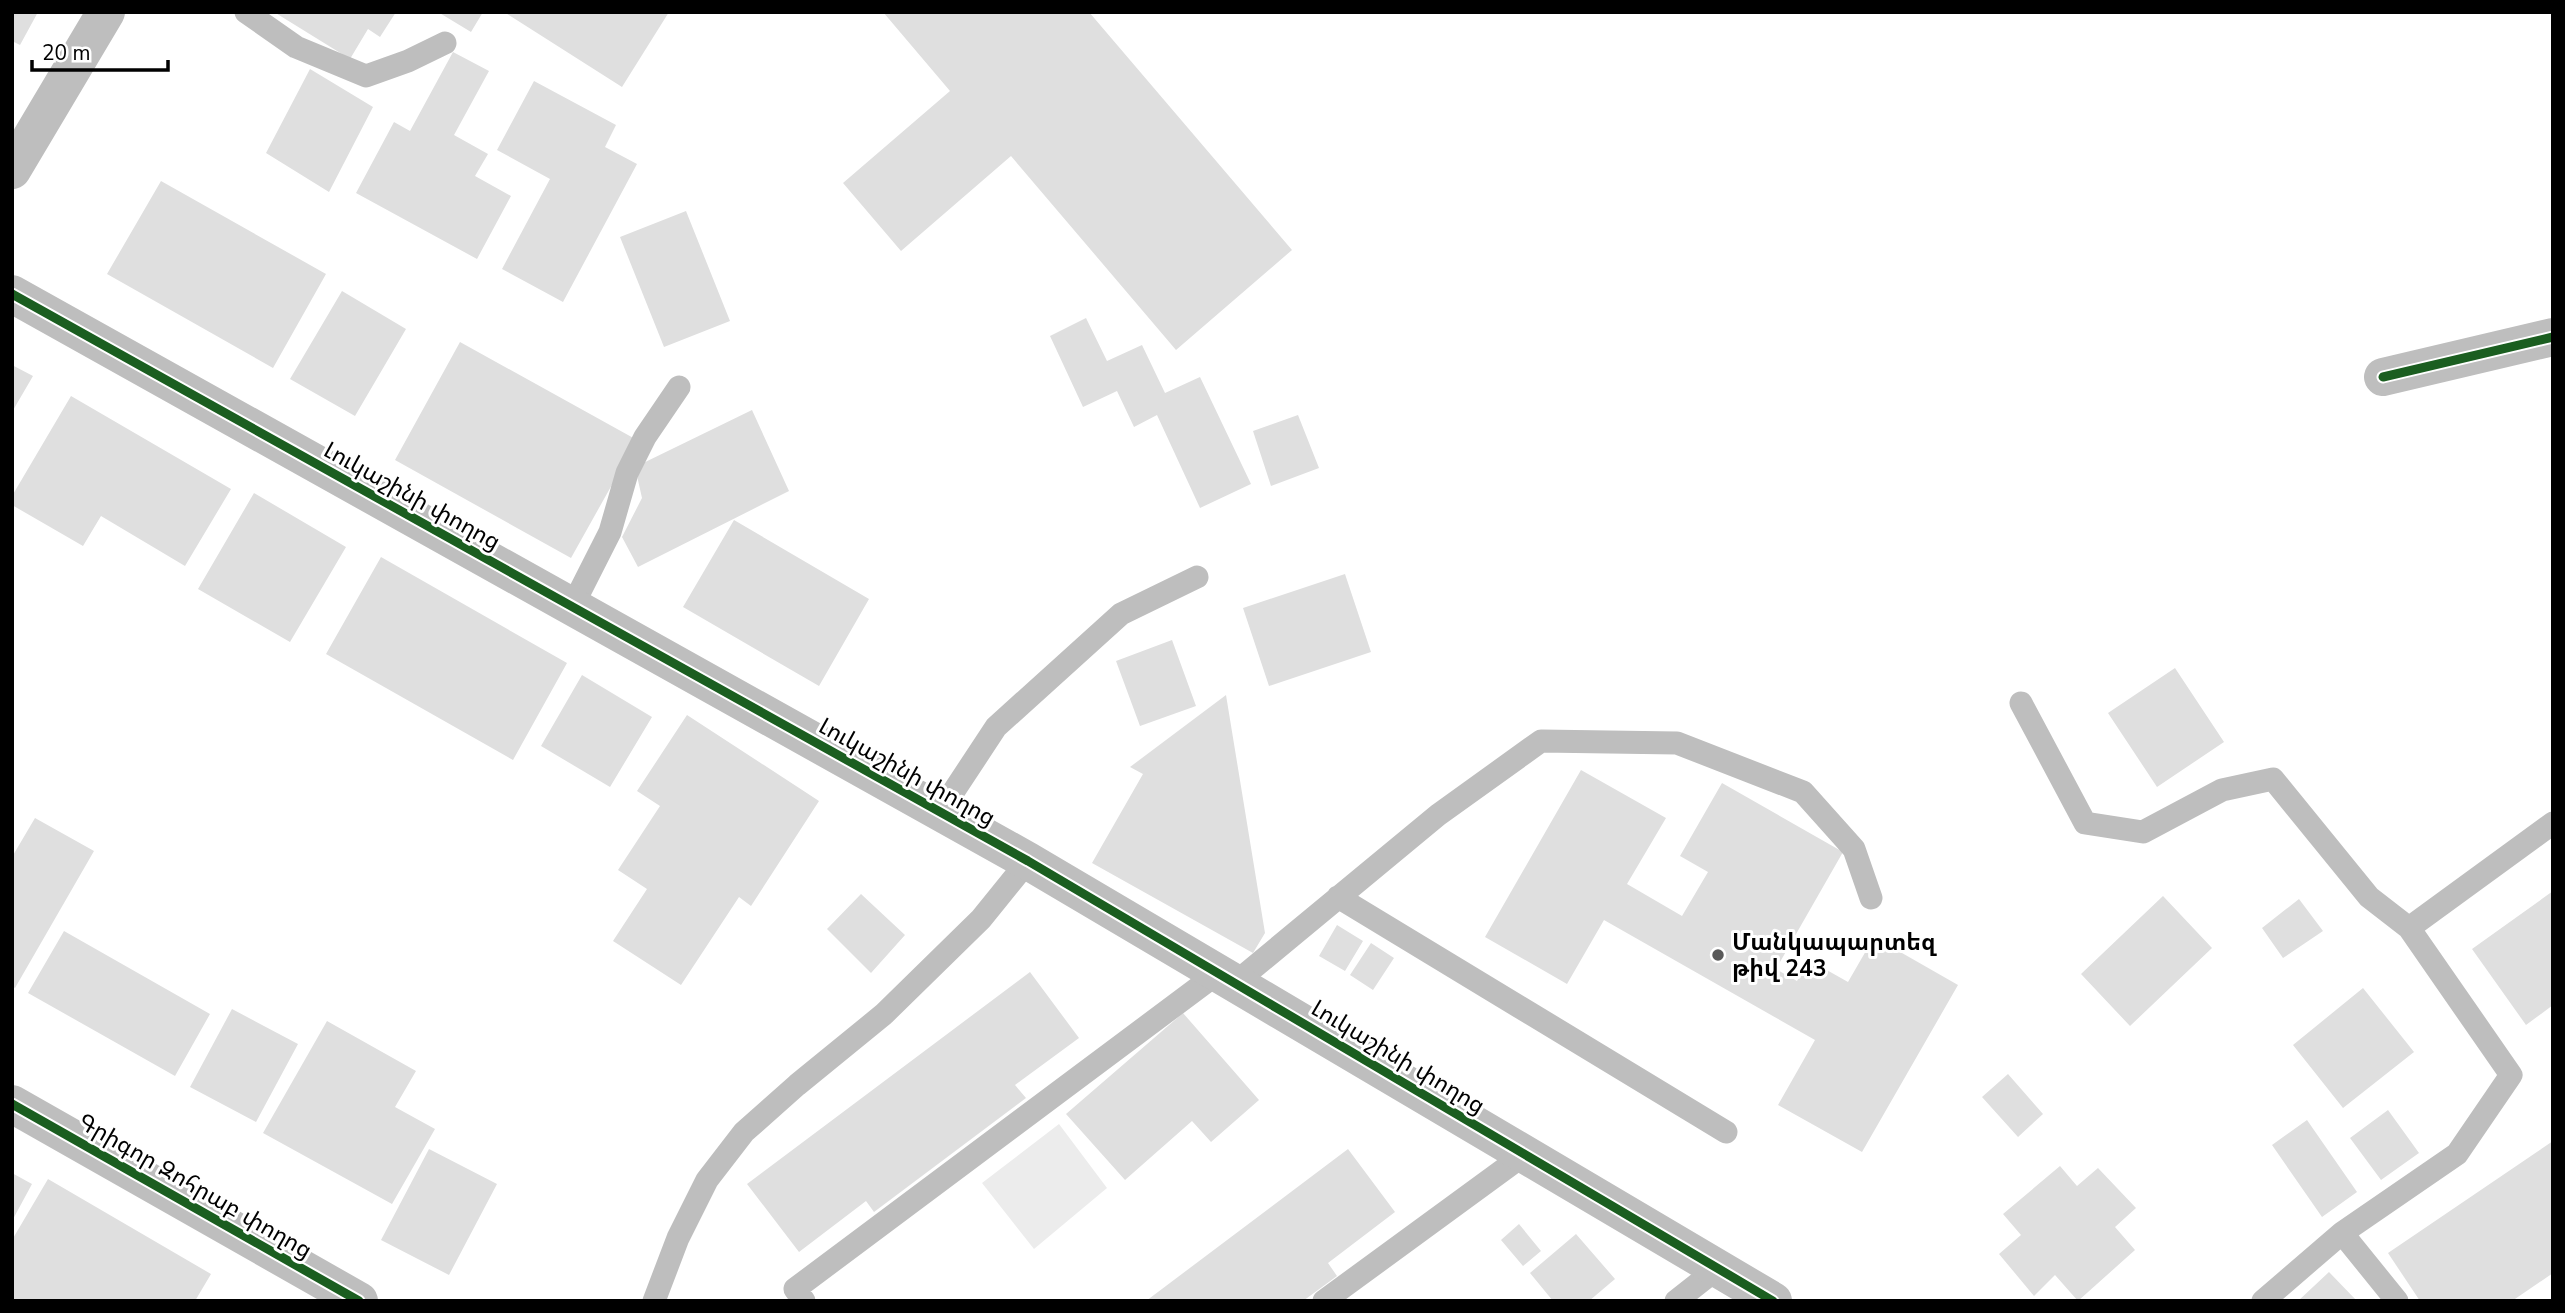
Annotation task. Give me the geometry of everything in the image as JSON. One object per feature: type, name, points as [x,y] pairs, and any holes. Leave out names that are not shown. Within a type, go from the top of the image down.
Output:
[{"type":"street","points":[[12,170],[106,12]]},
{"type":"street","name":"Լուկաշինի փողոց","points":[[12,295],[1028,861],[1773,1301]]},
{"type":"street","points":[[2383,377],[2553,337]]},
{"type":"street","name":"Գրիգոր Զոհրաբ փողոց","points":[[12,1104],[359,1301]]},
{"type":"lane","points":[[246,12],[296,47],[366,76],[408,61],[445,43]]},
{"type":"lane","points":[[572,607],[610,532],[627,473],[645,436],[678,387]]},
{"type":"lane","points":[[940,812],[996,727],[1121,614],[1197,577]]},
{"type":"lane","points":[[2021,703],[2085,823],[2143,832],[2222,790],[2273,779],[2369,897],[2409,928],[2511,1075],[2457,1154],[2342,1233],[2263,1301]]},
{"type":"lane","points":[[804,1301],[795,1289],[1338,897],[1438,815],[1541,741],[1677,743],[1803,792],[1854,849],[1871,898]]},
{"type":"lane","points":[[2409,928],[2553,823]]},
{"type":"lane","points":[[654,1301],[678,1238],[707,1180],[744,1132],[884,1014],[981,919],[1028,861]]},
{"type":"lane","points":[[1338,897],[1726,1132]]},
{"type":"lane","points":[[1324,1301],[1525,1154]]},
{"type":"lane","points":[[2342,1233],[2396,1301]]},
{"type":"lane","points":[[1676,1301],[1718,1268]]},
{"type":"shaded area","points":[[1059,1124],[1107,1188],[1034,1249],[982,1183]]},
{"type":"building","points":[[12,12],[38,12],[20,45],[12,41]]},
{"type":"building","points":[[274,12],[396,12],[380,37],[368,29],[350,59]]},
{"type":"building","points":[[438,12],[483,12],[471,32]]},
{"type":"building","points":[[504,12],[669,12],[622,87]]},
{"type":"building","points":[[883,12],[1089,12],[1292,250],[1176,350],[1011,156],[901,251],[843,183],[950,91]]},
{"type":"building","points":[[453,52],[489,71],[454,135],[488,154],[475,176],[511,196],[477,259],[356,193],[394,122],[410,131]]},
{"type":"building","points":[[310,69],[373,107],[329,192],[266,153]]},
{"type":"building","points":[[534,81],[616,125],[605,147],[637,164],[563,302],[502,269],[550,179],[497,150]]},
{"type":"building","points":[[161,181],[326,274],[273,368],[107,274]]},
{"type":"building","points":[[686,211],[730,321],[664,347],[620,237]]},
{"type":"building","points":[[342,291],[406,329],[355,416],[290,379]]},
{"type":"building","points":[[1086,318],[1107,361],[1142,345],[1165,393],[1200,377],[1251,484],[1200,508],[1157,415],[1134,427],[1117,391],[1083,407],[1050,336]]},
{"type":"building","points":[[460,342],[637,440],[571,558],[395,460]]},
{"type":"building","points":[[12,365],[33,376],[12,412]]},
{"type":"building","points":[[71,396],[231,489],[185,566],[101,516],[83,546],[12,505],[12,496]]},
{"type":"building","points":[[752,410],[789,491],[638,567],[622,537],[642,498],[635,467]]},
{"type":"building","points":[[1298,415],[1319,468],[1271,486],[1253,431]]},
{"type":"building","points":[[254,493],[346,547],[290,642],[198,589]]},
{"type":"building","points":[[734,520],[869,599],[819,686],[683,607]]},
{"type":"building","points":[[381,557],[567,663],[513,760],[326,654]]},
{"type":"building","points":[[1345,574],[1371,652],[1269,686],[1243,608]]},
{"type":"building","points":[[1172,640],[1196,706],[1140,726],[1116,661]]},
{"type":"building","points":[[2175,668],[2224,742],[2157,787],[2108,713]]},
{"type":"building","points":[[582,675],[652,717],[610,787],[541,746]]},
{"type":"building","points":[[1226,695],[1265,933],[1253,953],[1092,863],[1143,774],[1130,767]]},
{"type":"building","points":[[687,715],[819,801],[751,906],[739,897],[681,985],[613,941],[647,889],[618,870],[660,806],[637,791]]},
{"type":"building","points":[[1581,770],[1666,818],[1627,884],[1682,916],[1708,872],[1680,856],[1722,783],[1843,852],[1776,969],[1797,981],[1809,960],[1848,982],[1874,937],[1958,985],[1862,1152],[1778,1105],[1815,1040],[1604,920],[1567,984],[1485,937]]},
{"type":"building","points":[[35,818],[94,851],[15,988],[12,986],[12,857]]},
{"type":"building","points":[[2553,891],[2553,1005],[2526,1025],[2472,949]]},
{"type":"building","points":[[861,894],[905,935],[871,973],[827,929]]},
{"type":"building","points":[[2163,896],[2212,948],[2130,1026],[2081,974]]},
{"type":"building","points":[[2299,899],[2323,931],[2283,958],[2262,928]]},
{"type":"building","points":[[1337,925],[1363,941],[1345,971],[1319,956]]},
{"type":"building","points":[[64,931],[210,1014],[175,1076],[28,993]]},
{"type":"building","points":[[1371,943],[1394,958],[1373,990],[1350,975]]},
{"type":"building","points":[[1030,972],[1079,1038],[1015,1085],[1026,1098],[874,1212],[866,1201],[799,1252],[747,1184]]},
{"type":"building","points":[[2363,988],[2414,1052],[2343,1108],[2293,1045]]},
{"type":"building","points":[[232,1009],[298,1044],[256,1122],[190,1087]]},
{"type":"building","points":[[1183,1013],[1259,1100],[1211,1142],[1192,1121],[1125,1180],[1066,1114]]},
{"type":"building","points":[[327,1021],[416,1071],[395,1107],[435,1129],[392,1204],[263,1133]]},
{"type":"building","points":[[2008,1074],[2043,1114],[2018,1137],[1982,1097]]},
{"type":"building","points":[[2388,1110],[2419,1153],[2381,1180],[2350,1138]]},
{"type":"building","points":[[2307,1120],[2357,1192],[2322,1217],[2272,1145]]},
{"type":"building","points":[[2553,1141],[2553,1273],[2512,1301],[2420,1301],[2388,1253]]},
{"type":"building","points":[[429,1149],[497,1184],[449,1275],[381,1240]]},
{"type":"building","points":[[1348,1149],[1395,1212],[1328,1263],[1337,1276],[1303,1301],[1146,1301]]},
{"type":"building","points":[[2060,1166],[2077,1186],[2098,1168],[2136,1208],[2115,1227],[2135,1250],[2078,1301],[2055,1275],[2034,1296],[1999,1254],[2021,1235],[2003,1214]]},
{"type":"building","points":[[12,1173],[32,1184],[12,1221]]},
{"type":"building","points":[[48,1179],[211,1274],[195,1301],[12,1301],[12,1240]]},
{"type":"building","points":[[1519,1224],[1541,1251],[1523,1266],[1501,1240]]},
{"type":"building","points":[[1576,1234],[1615,1279],[1589,1301],[1553,1301],[1530,1273]]},
{"type":"building","points":[[2329,1272],[2357,1301],[2298,1301]]},
{"type":"cycle path","points":[[12,294],[1028,861],[1773,1301]]},
{"type":"cycle path","points":[[2383,377],[2553,337]]},
{"type":"cycle path","points":[[12,1104],[359,1301]]},
{"type":"place","name":"Մանկապարտեզ թիվ 243","points":[[1718,955]]}]
